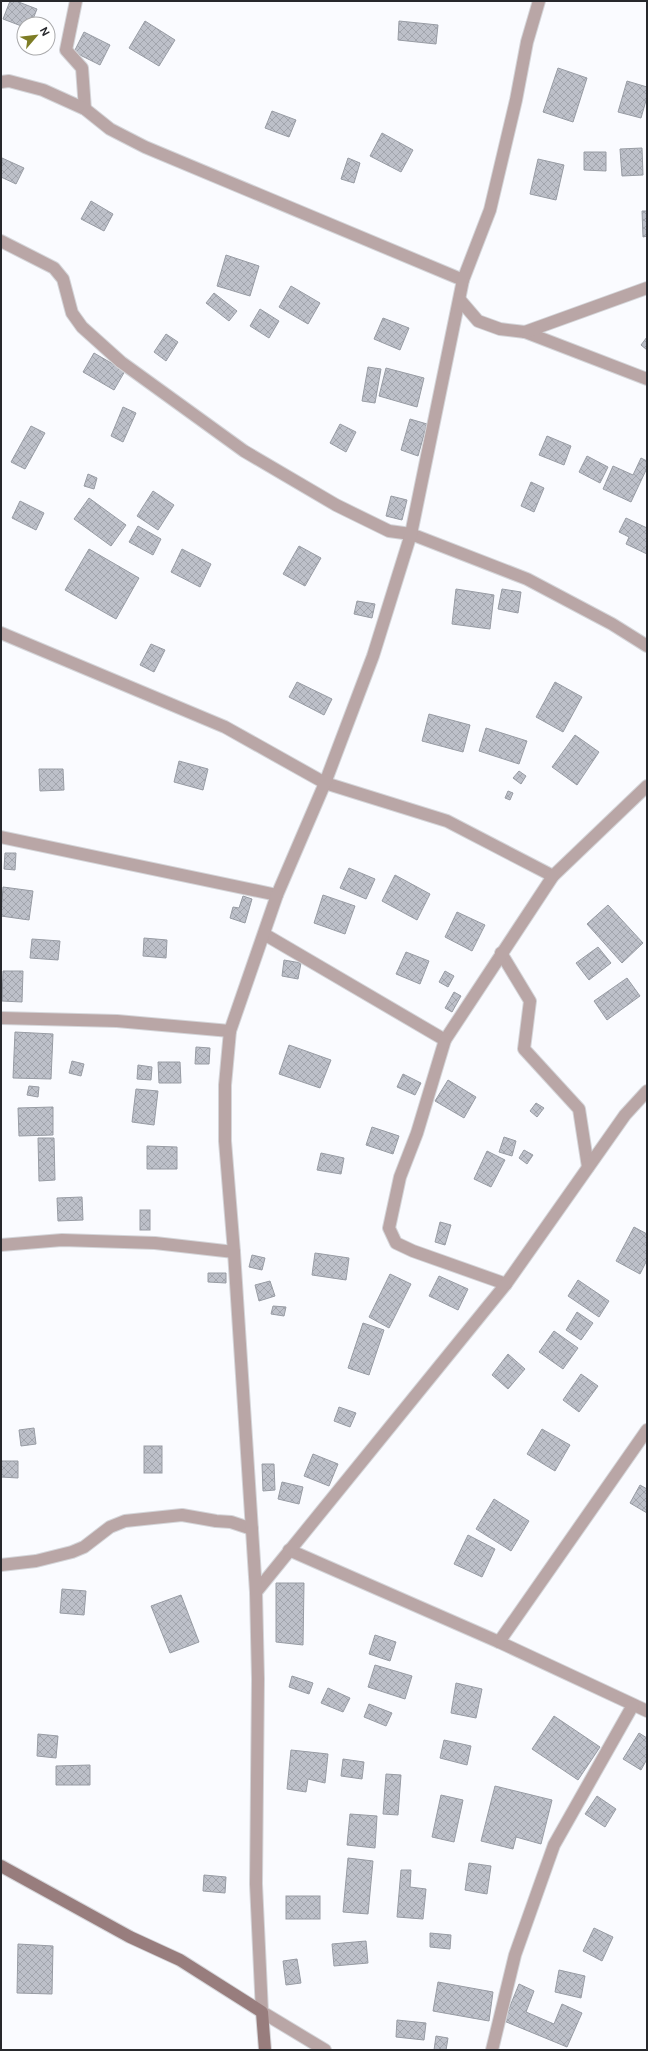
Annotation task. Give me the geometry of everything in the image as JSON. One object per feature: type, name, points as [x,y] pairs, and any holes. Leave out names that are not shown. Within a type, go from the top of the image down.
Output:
[{"type":"street","points":[[76,1],[66,50],[82,68],[85,109]]},
{"type":"street","points":[[265,2050],[256,1884],[258,1679],[256,1592],[234,1252],[225,1141],[225,1085],[230,1031],[277,895],[325,783],[373,656],[411,534],[463,280],[490,210],[516,100],[527,42],[539,1]]},
{"type":"street","points":[[1,82],[9,81],[43,90],[85,109],[110,129],[145,147],[463,280]]},
{"type":"street","points":[[1,241],[54,268],[63,279],[72,313],[82,327],[121,362],[244,451],[336,505],[389,531],[411,534],[527,579],[612,624],[647,646]]},
{"type":"street","points":[[525,332],[647,288]]},
{"type":"street","points":[[460,300],[478,321],[500,329],[525,332],[647,380]]},
{"type":"street","points":[[1,633],[225,727],[325,783],[447,821],[553,876]]},
{"type":"street","points":[[506,1284],[413,1251],[396,1243],[389,1228],[400,1177],[417,1133],[445,1040],[553,876],[647,786]]},
{"type":"street","points":[[1,837],[277,895]]},
{"type":"street","points":[[264,934],[445,1040]]},
{"type":"street","points":[[501,953],[530,1001],[524,1048],[579,1109],[588,1166]]},
{"type":"street","points":[[1,1018],[117,1021],[230,1031]]},
{"type":"street","points":[[256,1592],[506,1284],[625,1115],[647,1092]]},
{"type":"street","points":[[1,1245],[62,1240],[155,1243],[234,1252]]},
{"type":"street","points":[[499,1642],[647,1430]]},
{"type":"street","points":[[1,1565],[36,1561],[72,1552],[84,1547],[110,1527],[125,1520],[182,1515],[231,1522],[252,1529]]},
{"type":"street","points":[[289,1550],[499,1642],[647,1711]]},
{"type":"street","points":[[492,2050],[515,1955],[554,1845],[633,1705]]},
{"type":"street","points":[[1,1866],[130,1937],[180,1960],[325,2050]]},
{"type":"building","points":[[10,1],[16,1],[37,9],[34,16],[16,16],[16,24],[3,19]]},
{"type":"building","points":[[145,21],[175,40],[159,66],[129,48]]},
{"type":"building","points":[[399,21],[438,25],[436,44],[398,40]]},
{"type":"building","points":[[84,32],[110,45],[100,65],[74,52]]},
{"type":"building","points":[[558,68],[587,78],[573,122],[543,112]]},
{"type":"building","points":[[627,81],[647,87],[647,97],[641,118],[618,112]]},
{"type":"building","points":[[272,111],[296,120],[289,137],[265,128]]},
{"type":"building","points":[[382,133],[413,150],[401,172],[370,156]]},
{"type":"building","points":[[642,148],[643,175],[622,176],[620,149]]},
{"type":"building","points":[[584,152],[606,152],[606,171],[584,170]]},
{"type":"building","points":[[2,158],[24,168],[16,184],[1,177]]},
{"type":"building","points":[[348,158],[360,163],[354,183],[341,179]]},
{"type":"building","points":[[538,159],[564,165],[556,200],[530,194]]},
{"type":"building","points":[[91,201],[113,214],[104,231],[81,219]]},
{"type":"building","points":[[642,211],[647,211],[647,236],[643,237]]},
{"type":"building","points":[[226,255],[259,266],[250,296],[217,286]]},
{"type":"building","points":[[291,286],[320,303],[308,324],[279,307]]},
{"type":"building","points":[[214,293],[237,311],[229,321],[206,303]]},
{"type":"building","points":[[260,309],[279,321],[269,338],[250,326]]},
{"type":"building","points":[[383,318],[409,328],[400,350],[374,339]]},
{"type":"building","points":[[166,334],[178,342],[166,361],[154,352]]},
{"type":"building","points":[[647,337],[647,350],[641,345]]},
{"type":"building","points":[[94,353],[125,371],[114,390],[83,372]]},
{"type":"building","points":[[368,367],[381,369],[375,403],[362,401]]},
{"type":"building","points":[[386,368],[424,378],[417,407],[379,396]]},
{"type":"building","points":[[123,407],[136,413],[123,442],[111,436]]},
{"type":"building","points":[[410,419],[427,424],[418,456],[401,450]]},
{"type":"building","points":[[340,424],[356,432],[346,452],[330,443]]},
{"type":"building","points":[[31,426],[45,433],[25,469],[11,462]]},
{"type":"building","points":[[547,436],[571,446],[564,465],[539,455]]},
{"type":"building","points":[[587,456],[608,467],[600,483],[579,472]]},
{"type":"building","points":[[641,458],[647,461],[647,468],[631,502],[603,489],[613,466],[633,475]]},
{"type":"building","points":[[88,474],[97,478],[94,489],[84,486]]},
{"type":"building","points":[[531,482],[544,488],[534,512],[521,506]]},
{"type":"building","points":[[153,491],[174,505],[158,530],[137,516]]},
{"type":"building","points":[[391,496],[407,500],[402,520],[386,516]]},
{"type":"building","points":[[89,498],[126,525],[111,546],[74,519]]},
{"type":"building","points":[[20,501],[44,513],[36,530],[12,518]]},
{"type":"building","points":[[626,518],[647,528],[647,554],[626,544],[629,537],[619,532]]},
{"type":"building","points":[[138,526],[161,539],[153,555],[129,542]]},
{"type":"building","points":[[299,546],[321,558],[305,586],[283,574]]},
{"type":"building","points":[[89,549],[139,578],[116,619],[65,590]]},
{"type":"building","points":[[182,549],[211,564],[200,587],[171,572]]},
{"type":"building","points":[[456,589],[494,595],[490,629],[452,624]]},
{"type":"building","points":[[502,589],[521,592],[518,613],[498,609]]},
{"type":"building","points":[[357,601],[375,604],[372,618],[354,614]]},
{"type":"building","points":[[151,644],[165,650],[154,672],[140,665]]},
{"type":"building","points":[[297,682],[332,699],[324,715],[289,697]]},
{"type":"building","points":[[555,682],[582,697],[563,732],[536,717]]},
{"type":"building","points":[[429,714],[470,725],[463,752],[422,741]]},
{"type":"building","points":[[486,728],[527,741],[519,764],[479,751]]},
{"type":"building","points":[[575,735],[599,752],[577,785],[552,767]]},
{"type":"building","points":[[179,761],[208,769],[203,790],[174,782]]},
{"type":"building","points":[[39,769],[63,769],[64,790],[40,791]]},
{"type":"building","points":[[519,771],[526,776],[521,784],[513,778]]},
{"type":"building","points":[[508,791],[513,793],[510,800],[505,798]]},
{"type":"building","points":[[5,853],[16,853],[15,870],[4,869]]},
{"type":"building","points":[[349,868],[375,879],[366,899],[340,888]]},
{"type":"building","points":[[395,875],[430,894],[417,920],[382,901]]},
{"type":"building","points":[[3,887],[33,891],[29,920],[1,916]]},
{"type":"building","points":[[323,895],[355,906],[345,934],[314,923]]},
{"type":"building","points":[[243,896],[252,899],[245,923],[230,918],[233,907],[239,908]]},
{"type":"building","points":[[608,905],[643,943],[622,963],[587,924]]},
{"type":"building","points":[[457,912],[485,925],[472,951],[445,937]]},
{"type":"building","points":[[144,938],[167,940],[166,958],[143,956]]},
{"type":"building","points":[[32,939],[60,941],[58,960],[30,958]]},
{"type":"building","points":[[598,947],[611,963],[589,980],[576,963]]},
{"type":"building","points":[[406,952],[429,961],[420,984],[396,974]]},
{"type":"building","points":[[284,960],[301,963],[298,979],[282,976]]},
{"type":"building","points":[[3,971],[23,971],[22,1002],[2,1001]]},
{"type":"building","points":[[445,971],[454,976],[448,987],[439,982]]},
{"type":"building","points":[[627,978],[640,996],[607,1020],[594,1001]]},
{"type":"building","points":[[454,992],[461,996],[452,1012],[445,1008]]},
{"type":"building","points":[[15,1032],[53,1034],[51,1079],[13,1078]]},
{"type":"building","points":[[289,1045],[331,1060],[320,1088],[279,1074]]},
{"type":"building","points":[[196,1047],[210,1048],[209,1064],[195,1064]]},
{"type":"building","points":[[72,1061],[84,1064],[81,1076],[69,1073]]},
{"type":"building","points":[[158,1062],[180,1062],[181,1083],[159,1083]]},
{"type":"building","points":[[138,1065],[152,1067],[151,1080],[137,1079]]},
{"type":"building","points":[[403,1074],[421,1083],[415,1095],[397,1087]]},
{"type":"building","points":[[448,1080],[476,1097],[464,1118],[435,1101]]},
{"type":"building","points":[[29,1086],[39,1087],[38,1097],[27,1095]]},
{"type":"building","points":[[136,1089],[158,1091],[154,1125],[132,1122]]},
{"type":"building","points":[[536,1103],[544,1108],[537,1117],[530,1111]]},
{"type":"building","points":[[53,1107],[53,1135],[19,1136],[18,1108]]},
{"type":"building","points":[[372,1127],[399,1136],[393,1154],[366,1145]]},
{"type":"building","points":[[504,1137],[516,1141],[512,1156],[499,1152]]},
{"type":"building","points":[[38,1138],[54,1138],[55,1180],[39,1181]]},
{"type":"building","points":[[147,1146],[177,1147],[177,1169],[147,1169]]},
{"type":"building","points":[[524,1150],[533,1155],[527,1164],[519,1158]]},
{"type":"building","points":[[487,1151],[505,1160],[491,1187],[474,1179]]},
{"type":"building","points":[[321,1153],[344,1158],[341,1174],[317,1170]]},
{"type":"building","points":[[82,1197],[83,1220],[58,1221],[57,1198]]},
{"type":"building","points":[[140,1210],[150,1210],[150,1230],[140,1230]]},
{"type":"building","points":[[440,1222],[451,1225],[445,1245],[435,1242]]},
{"type":"building","points":[[634,1227],[647,1234],[647,1260],[640,1274],[616,1261]]},
{"type":"building","points":[[315,1253],[349,1258],[346,1280],[312,1275]]},
{"type":"building","points":[[252,1255],[265,1258],[262,1270],[249,1267]]},
{"type":"building","points":[[208,1273],[226,1273],[226,1283],[208,1282]]},
{"type":"building","points":[[390,1274],[411,1284],[389,1328],[369,1317]]},
{"type":"building","points":[[439,1276],[468,1289],[458,1310],[429,1296]]},
{"type":"building","points":[[578,1280],[609,1301],[599,1317],[568,1296]]},
{"type":"building","points":[[270,1281],[275,1296],[259,1301],[255,1285]]},
{"type":"building","points":[[273,1306],[286,1307],[284,1316],[271,1314]]},
{"type":"building","points":[[577,1312],[593,1323],[581,1340],[566,1330]]},
{"type":"building","points":[[363,1323],[384,1330],[369,1375],[348,1368]]},
{"type":"building","points":[[554,1331],[578,1348],[563,1369],[539,1352]]},
{"type":"building","points":[[508,1354],[525,1369],[508,1389],[492,1375]]},
{"type":"building","points":[[581,1374],[598,1386],[579,1412],[563,1400]]},
{"type":"building","points":[[339,1407],[356,1413],[350,1427],[334,1421]]},
{"type":"building","points":[[34,1428],[36,1444],[21,1446],[19,1430]]},
{"type":"building","points":[[542,1429],[570,1445],[555,1471],[527,1454]]},
{"type":"building","points":[[144,1446],[162,1446],[162,1473],[144,1473]]},
{"type":"building","points":[[313,1454],[338,1464],[329,1486],[304,1476]]},
{"type":"building","points":[[1,1461],[18,1461],[18,1478],[1,1477]]},
{"type":"building","points":[[262,1464],[274,1464],[275,1490],[263,1491]]},
{"type":"building","points":[[282,1482],[303,1487],[299,1504],[278,1499]]},
{"type":"building","points":[[640,1485],[647,1489],[647,1513],[630,1503]]},
{"type":"building","points":[[494,1499],[529,1521],[511,1551],[476,1529]]},
{"type":"building","points":[[468,1535],[495,1549],[482,1577],[454,1564]]},
{"type":"building","points":[[276,1583],[304,1583],[303,1645],[276,1642]]},
{"type":"building","points":[[62,1589],[86,1591],[84,1615],[60,1613]]},
{"type":"building","points":[[181,1595],[199,1642],[170,1653],[151,1606]]},
{"type":"building","points":[[375,1635],[396,1642],[390,1661],[369,1654]]},
{"type":"building","points":[[375,1665],[412,1676],[405,1699],[368,1687]]},
{"type":"building","points":[[292,1676],[313,1683],[309,1694],[289,1687]]},
{"type":"building","points":[[456,1683],[482,1689],[476,1718],[451,1713]]},
{"type":"building","points":[[328,1688],[350,1698],[343,1712],[321,1703]]},
{"type":"building","points":[[369,1704],[392,1713],[386,1726],[364,1717]]},
{"type":"building","points":[[554,1716],[600,1747],[578,1780],[532,1749]]},
{"type":"building","points":[[639,1733],[647,1738],[647,1759],[641,1770],[623,1759]]},
{"type":"building","points":[[38,1734],[58,1736],[56,1758],[37,1756]]},
{"type":"building","points":[[444,1740],[471,1746],[467,1765],[440,1758]]},
{"type":"building","points":[[291,1750],[328,1754],[325,1783],[308,1779],[306,1792],[287,1789]]},
{"type":"building","points":[[343,1759],[364,1762],[362,1779],[341,1776]]},
{"type":"building","points":[[90,1765],[90,1785],[56,1785],[56,1766]]},
{"type":"building","points":[[386,1774],[401,1775],[398,1815],[383,1814]]},
{"type":"building","points":[[495,1786],[552,1800],[541,1844],[516,1837],[513,1849],[481,1841]]},
{"type":"building","points":[[441,1795],[463,1800],[454,1842],[432,1837]]},
{"type":"building","points":[[597,1796],[616,1809],[605,1827],[585,1814]]},
{"type":"building","points":[[350,1814],[377,1816],[375,1848],[347,1845]]},
{"type":"building","points":[[348,1858],[373,1861],[368,1914],[343,1912]]},
{"type":"building","points":[[469,1863],[491,1866],[487,1894],[465,1890]]},
{"type":"building","points":[[401,1870],[411,1870],[410,1887],[426,1889],[423,1919],[397,1917]]},
{"type":"building","points":[[204,1875],[226,1877],[225,1893],[203,1891]]},
{"type":"building","points":[[286,1896],[320,1896],[320,1919],[286,1919]]},
{"type":"building","points":[[594,1928],[613,1937],[602,1961],[583,1951]]},
{"type":"building","points":[[430,1933],[451,1935],[450,1949],[430,1947]]},
{"type":"building","points":[[366,1941],[368,1963],[334,1966],[332,1944]]},
{"type":"building","points":[[18,1944],[53,1946],[52,1994],[17,1993]]},
{"type":"building","points":[[297,1959],[301,1983],[286,1985],[283,1961]]},
{"type":"building","points":[[559,1970],[585,1976],[581,1998],[555,1992]]},
{"type":"building","points":[[438,1982],[493,1992],[489,2021],[433,2011]]},
{"type":"building","points":[[519,1984],[534,1991],[526,2012],[554,2024],[562,2004],[582,2013],[567,2047],[504,2021]]},
{"type":"building","points":[[397,2020],[426,2023],[424,2040],[396,2037]]},
{"type":"building","points":[[436,2036],[448,2038],[446,2050],[434,2050]]}]
